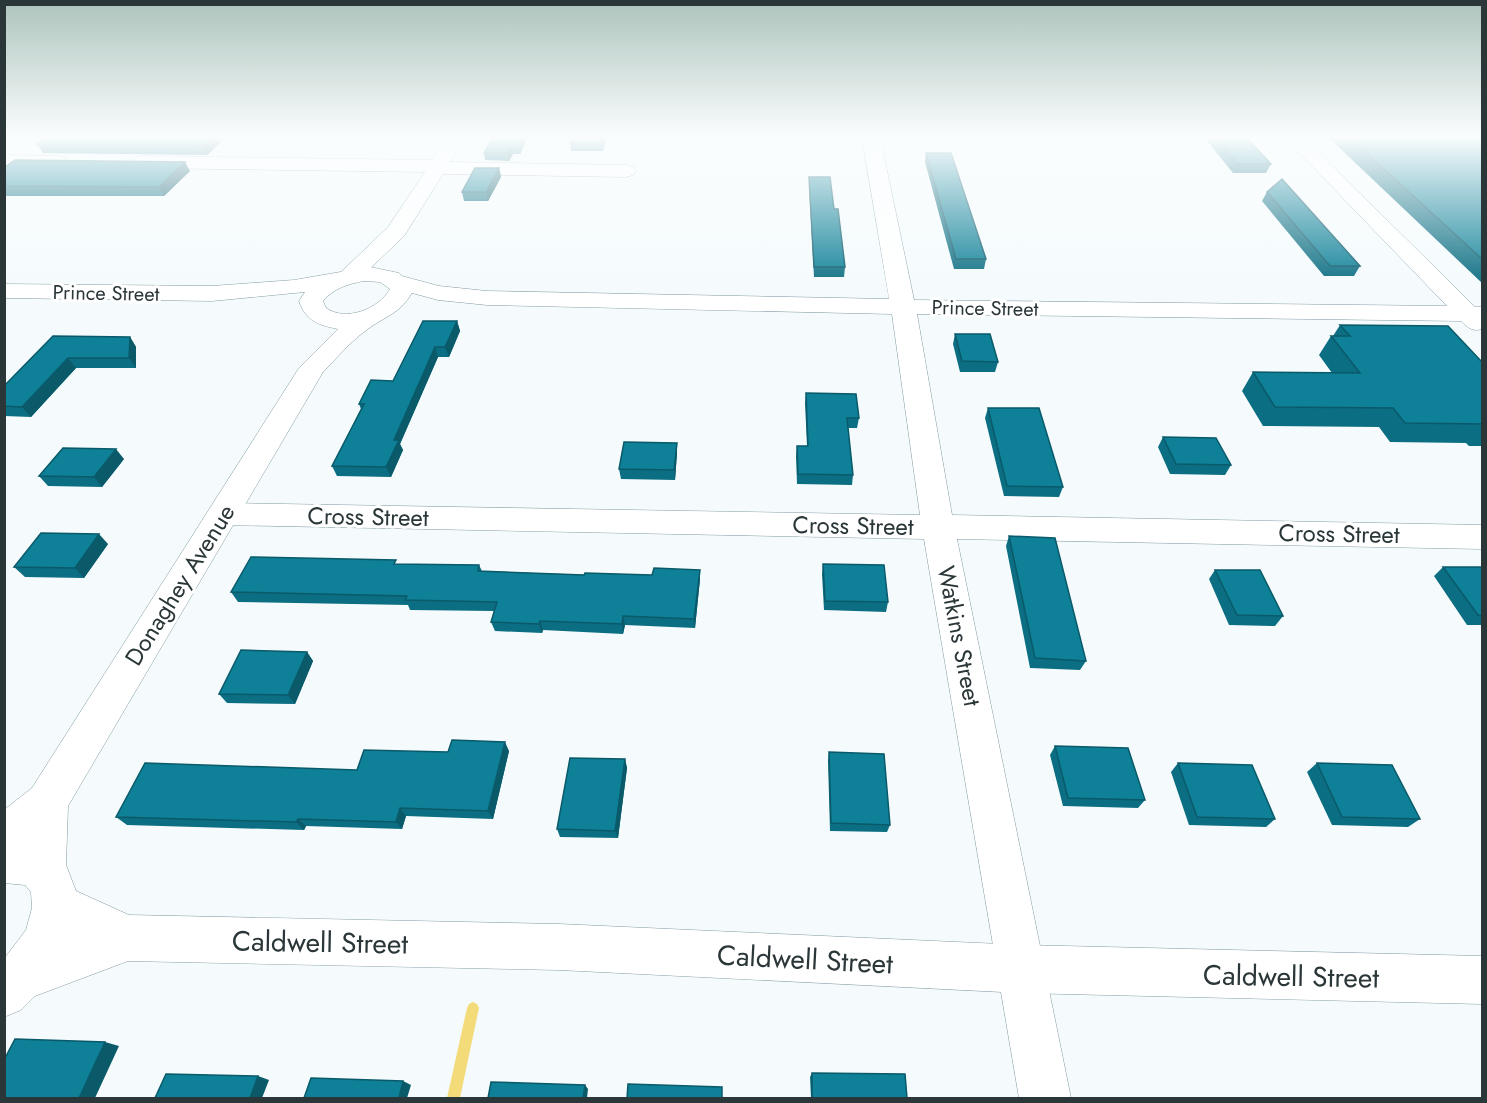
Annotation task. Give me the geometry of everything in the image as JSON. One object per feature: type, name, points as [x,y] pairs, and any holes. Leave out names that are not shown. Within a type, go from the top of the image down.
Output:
[{"type":"street","points":[[314,311],[311,301],[315,293],[342,278],[396,231],[424,188]]},
{"type":"street","name":"Watkins Street","points":[[881,188],[903,307],[938,527],[1045,1098]]},
{"type":"street","points":[[1345,188],[1478,319]]},
{"type":"street","points":[[394,279],[389,266],[396,231]]},
{"type":"street","name":"Prince Street","points":[[4,291],[207,294],[298,288],[342,278],[378,274],[438,293],[487,298],[1478,319]]},
{"type":"street","name":"Donaghey Avenue","points":[[4,837],[47,802],[312,369],[354,327],[400,297],[402,289],[394,279]]},
{"type":"street","name":"Prince Street","points":[[207,294],[292,303],[338,321],[433,303],[487,298]]},
{"type":"street","name":"Donaghey Avenue","points":[[312,369],[320,334],[314,311]]},
{"type":"street","name":"Cross Street","points":[[225,514],[1482,537]]},
{"type":"street","name":"Donaghey Avenue","points":[[13,985],[44,946],[54,916],[34,879],[47,802]]},
{"type":"street","name":"Caldwell Street","points":[[34,879],[128,938]]},
{"type":"street","name":"Caldwell Street","points":[[13,985],[128,938],[559,947],[1022,969],[1482,980]]},
{"type":"building","points":[[464,188],[488,188],[486,192],[462,192]]},
{"type":"building","points":[[810,188],[831,188],[834,209],[838,209],[845,267],[814,267]]},
{"type":"building","points":[[936,188],[963,188],[986,259],[956,259]]},
{"type":"building","points":[[1271,188],[1290,188],[1360,266],[1330,266],[1267,192]]},
{"type":"building","points":[[1405,188],[1482,188],[1482,259]]},
{"type":"building","points":[[423,321],[457,321],[445,347],[435,347],[394,440],[399,440],[386,467],[332,466],[364,404],[359,404],[371,380],[393,381]]},
{"type":"building","points":[[1340,325],[1448,326],[1482,362],[1482,424],[1405,423],[1393,408],[1275,407],[1253,372],[1360,373],[1331,336],[1350,336]]},
{"type":"building","points":[[955,334],[990,334],[998,362],[962,361]]},
{"type":"building","points":[[53,336],[130,337],[129,358],[68,358],[22,407],[4,406],[4,386]]},
{"type":"building","points":[[806,393],[856,394],[859,418],[847,418],[853,475],[798,474],[797,446],[808,446]]},
{"type":"building","points":[[988,408],[1039,408],[1063,487],[1007,486]]},
{"type":"building","points":[[1163,437],[1216,438],[1231,465],[1176,464]]},
{"type":"building","points":[[624,442],[677,443],[674,470],[619,469]]},
{"type":"building","points":[[63,448],[116,449],[94,477],[39,476]]},
{"type":"building","points":[[41,533],[99,534],[75,568],[14,567]]},
{"type":"building","points":[[1009,536],[1055,538],[1086,661],[1035,658]]},
{"type":"building","points":[[251,557],[396,560],[394,564],[479,565],[478,571],[584,575],[585,573],[652,575],[654,568],[700,570],[694,619],[623,616],[622,624],[540,621],[539,624],[491,622],[497,602],[405,600],[407,596],[231,592]]},
{"type":"building","points":[[823,564],[884,565],[888,602],[825,601]]},
{"type":"building","points":[[1443,567],[1482,567],[1482,616],[1478,615]]},
{"type":"building","points":[[1215,570],[1260,570],[1283,616],[1237,615]]},
{"type":"building","points":[[241,650],[307,652],[288,695],[219,694]]},
{"type":"building","points":[[452,740],[505,742],[488,811],[400,808],[396,822],[116,817],[145,763],[357,770],[364,750],[448,752]]},
{"type":"building","points":[[1055,746],[1128,748],[1145,800],[1068,798]]},
{"type":"building","points":[[829,752],[884,754],[890,825],[831,823]]},
{"type":"building","points":[[570,758],[625,759],[615,831],[557,829]]},
{"type":"building","points":[[1178,763],[1252,765],[1275,819],[1197,817]]},
{"type":"building","points":[[1317,763],[1392,765],[1420,819],[1342,817]]},
{"type":"building","points":[[15,1039],[105,1042],[79,1098],[4,1098],[4,1060]]},
{"type":"building","points":[[812,1073],[905,1074],[907,1098],[812,1098]]},
{"type":"building","points":[[166,1074],[258,1076],[250,1098],[155,1098]]},
{"type":"building","points":[[311,1078],[403,1081],[399,1098],[304,1098]]},
{"type":"building","points":[[491,1082],[585,1085],[583,1098],[488,1098]]},
{"type":"building","points":[[628,1084],[722,1087],[722,1098],[627,1098]]},
{"type":"waterway","points":[[453,1098],[473,1008]]}]
